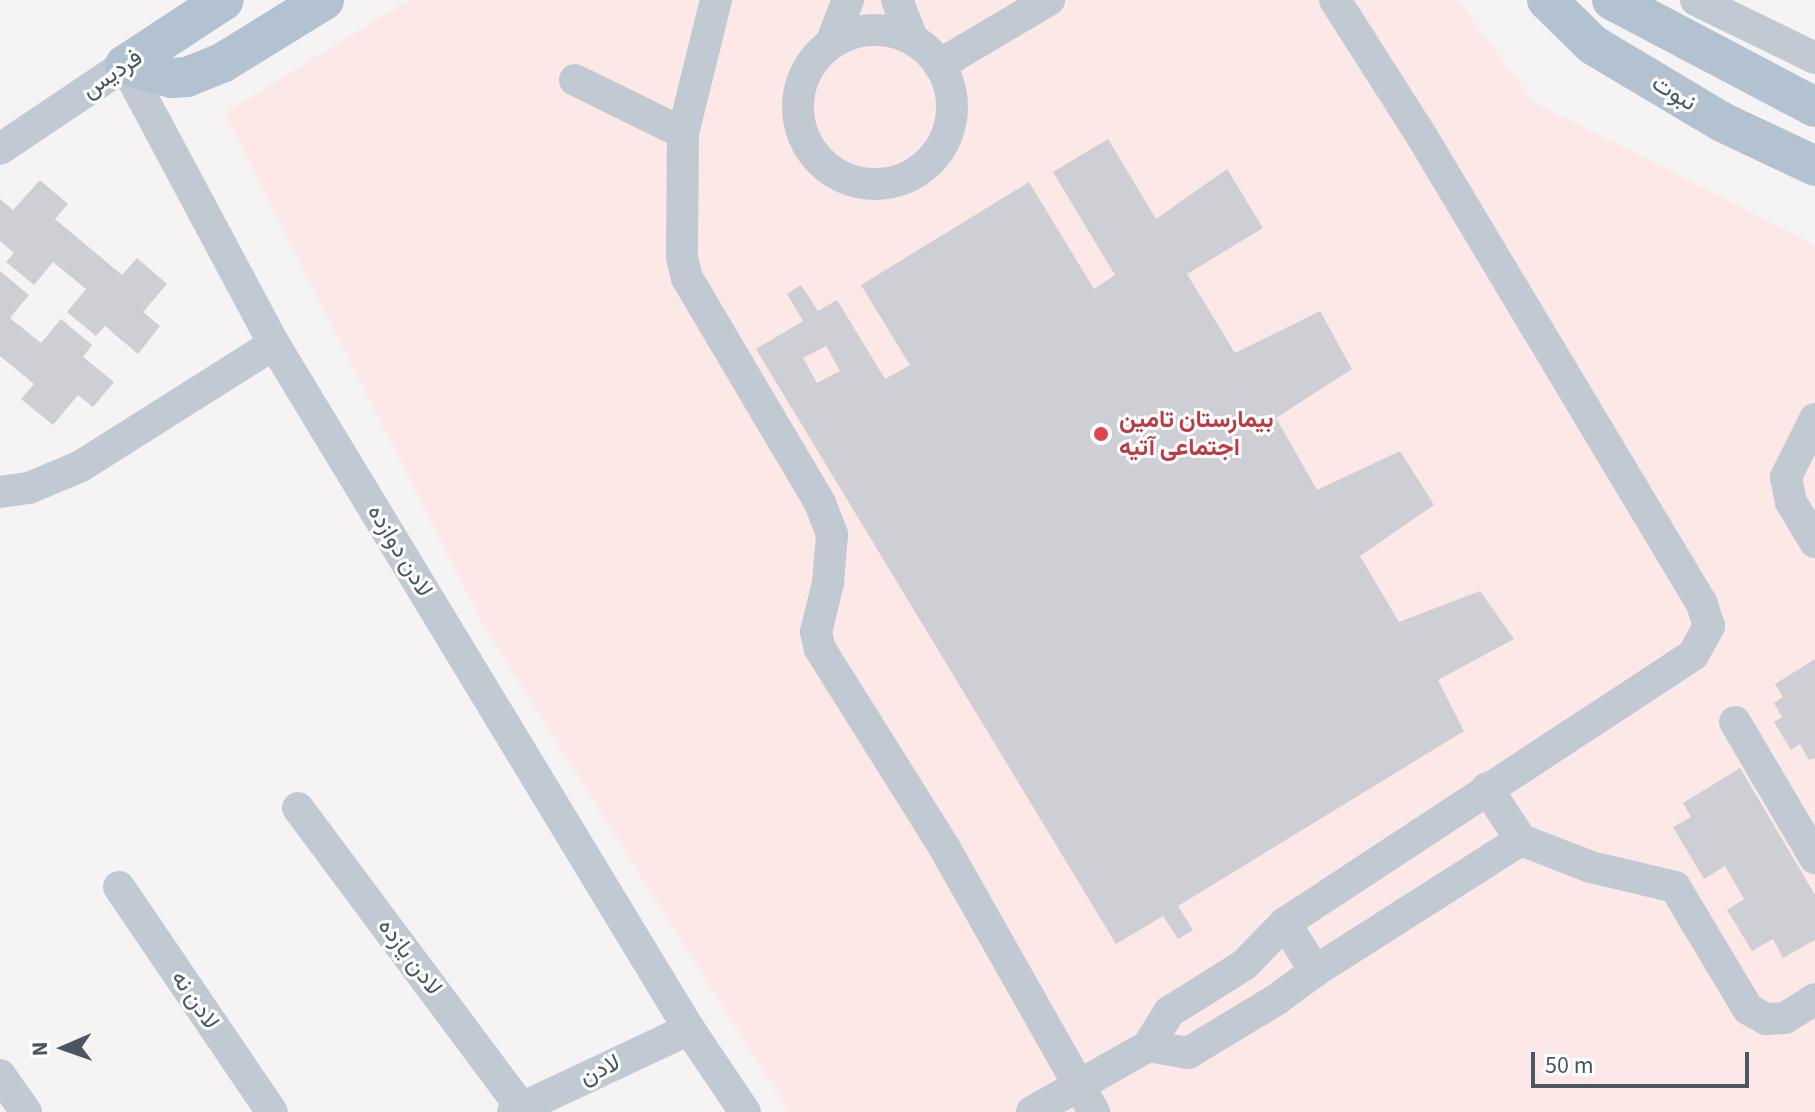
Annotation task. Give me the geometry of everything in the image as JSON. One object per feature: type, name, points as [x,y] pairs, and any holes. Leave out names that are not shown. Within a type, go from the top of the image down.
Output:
[{"type":"main road","name":"فردیس","points":[[125,65],[224,0]]},
{"type":"main road","points":[[125,65],[172,78],[187,77],[222,63],[324,0]]},
{"type":"main road","name":"نبوت","points":[[1547,0],[1593,45],[1722,122],[1815,166]]},
{"type":"main road","points":[[1612,0],[1815,107]]},
{"type":"street","points":[[716,0],[683,133],[682,257],[687,278],[820,503],[832,535],[828,583],[816,632],[820,649],[944,847],[1087,1098]]},
{"type":"street","points":[[831,43],[848,0]]},
{"type":"street","points":[[897,0],[912,38],[939,65],[949,81],[953,109],[947,137],[931,161],[908,178],[880,185],[852,181],[827,167],[808,146],[799,119],[800,90],[811,64],[831,43],[857,31],[885,30],[912,38]]},
{"type":"street","points":[[939,65],[1049,0]]},
{"type":"street","points":[[1032,1112],[1087,1098],[1148,1046],[1169,1012],[1244,965],[1285,923],[1693,655],[1709,626],[1702,604],[1421,135],[1335,0]]},
{"type":"street","points":[[1696,0],[1815,58]]},
{"type":"street","name":"فردیس","points":[[0,149],[125,65]]},
{"type":"street","name":"لادن دوازده","points":[[125,65],[274,344],[689,1029],[745,1112]]},
{"type":"street","points":[[575,80],[683,133]]},
{"type":"street","points":[[0,492],[29,488],[81,466],[274,344]]},
{"type":"street","points":[[1815,419],[1786,477],[1791,502],[1815,542]]},
{"type":"street","points":[[1735,722],[1815,858]]},
{"type":"street","points":[[1487,788],[1521,840],[1591,867],[1675,887],[1748,1009],[1766,1019],[1785,1018],[1815,999]]},
{"type":"street","name":"لادن یازده","points":[[298,808],[520,1110]]},
{"type":"street","points":[[1148,1046],[1188,1053],[1276,1000],[1315,971],[1521,840]]},
{"type":"street","name":"لادن نه","points":[[119,887],[272,1112]]},
{"type":"street","points":[[1285,923],[1315,971]]},
{"type":"street","name":"لادن","points":[[520,1110],[689,1029]]},
{"type":"street","points":[[0,1075],[26,1112]]},
{"type":"shaded area","name":"بیمارستان تامین اجتماعی آتیه","points":[[409,0],[1458,0],[1533,101],[1815,245],[1815,1112],[789,1112],[482,623],[225,113]]},
{"type":"building","points":[[1108,139],[1156,219],[1227,169],[1263,228],[1187,274],[1235,353],[1320,311],[1352,369],[1276,418],[1317,490],[1400,451],[1434,505],[1360,556],[1399,622],[1480,591],[1514,639],[1438,680],[1464,731],[1178,906],[1193,930],[1178,939],[1163,916],[1116,944],[756,349],[803,321],[787,294],[801,285],[818,311],[837,300],[885,379],[910,365],[861,285],[1029,182],[1094,289],[1115,275],[1053,172]],"holes":[[[826,346],[840,371],[817,383],[803,358]]]},
{"type":"building","points":[[40,180],[68,204],[55,219],[122,275],[137,258],[167,284],[143,312],[160,326],[138,354],[105,326],[96,336],[67,312],[86,289],[53,262],[34,285],[6,262],[14,253],[0,241],[0,199],[13,210]]},
{"type":"building","points":[[0,271],[29,295],[10,318],[41,343],[61,319],[92,345],[83,357],[114,382],[93,407],[78,395],[53,425],[21,399],[34,384],[0,356]]},
{"type":"building","points":[[1815,659],[1815,758],[1809,760],[1800,744],[1791,750],[1774,722],[1782,717],[1774,703],[1783,697],[1775,684]]},
{"type":"building","points":[[1740,768],[1815,895],[1815,940],[1783,958],[1773,939],[1752,951],[1727,910],[1744,899],[1725,866],[1704,879],[1673,827],[1691,817],[1683,803]]},
{"type":"place","name":"بیمارستان تامین اجتماعی آتیه","points":[[1101,434]]}]
